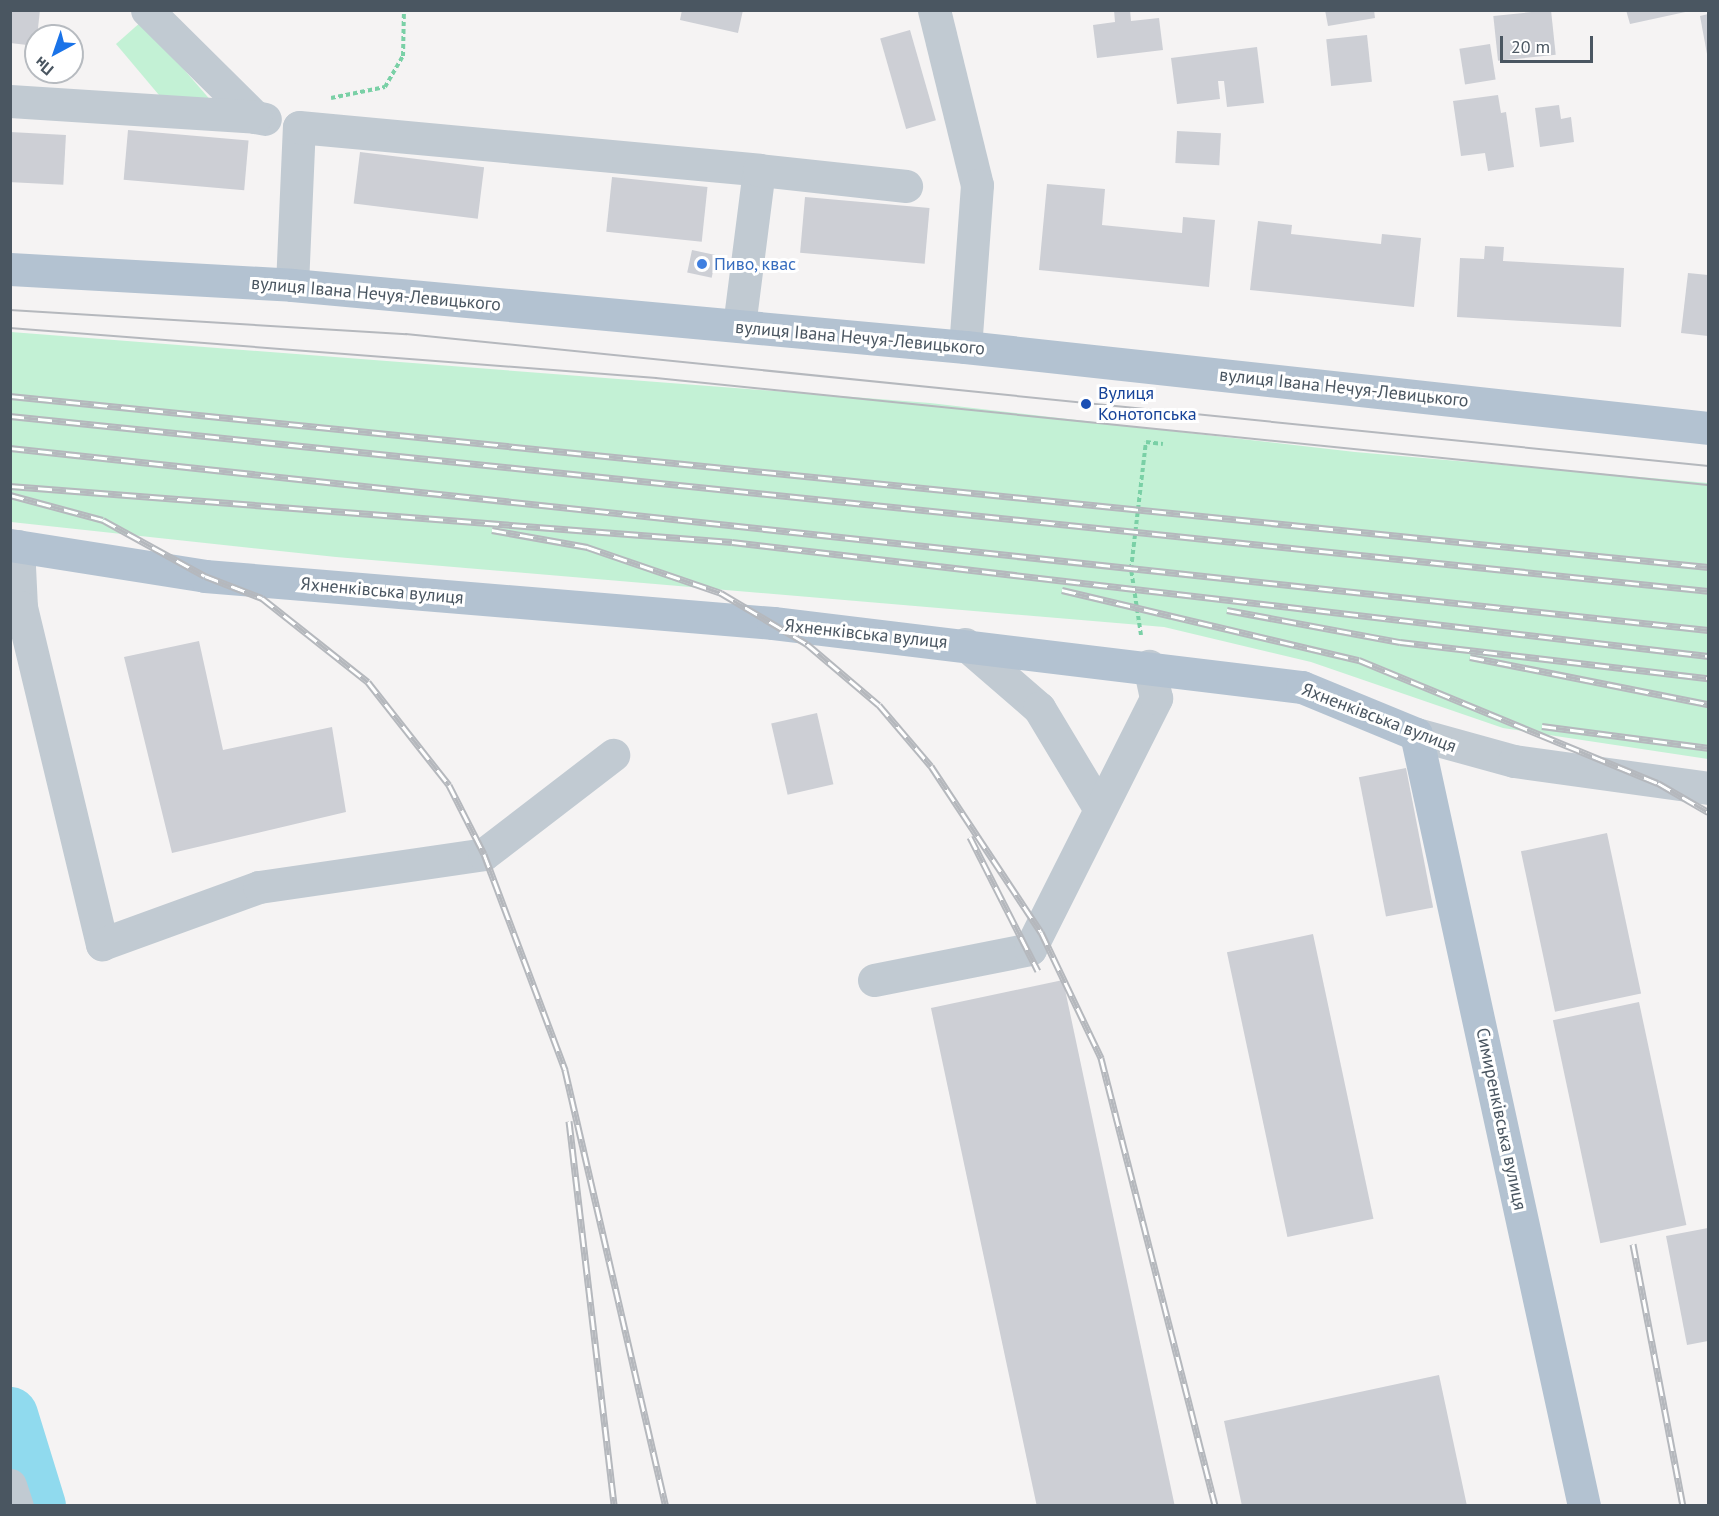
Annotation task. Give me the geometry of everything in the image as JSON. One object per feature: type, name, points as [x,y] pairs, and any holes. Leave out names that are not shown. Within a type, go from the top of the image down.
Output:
[{"type":"main road","name":"вулиця Івана Нечуя-Левицького","points":[[10,269],[292,285],[965,347],[1708,428]]},
{"type":"main road","name":"Яхненківська вулиця","points":[[14,545],[206,576],[964,644],[1149,666],[1302,687],[1416,734]]},
{"type":"main road","name":"Симиренківська вулиця","points":[[1416,734],[1584,1506]]},
{"type":"street","points":[[147,10],[255,117]]},
{"type":"street","points":[[934,10],[977,185],[965,347]]},
{"type":"street","points":[[10,101],[255,117],[299,127],[906,186]]},
{"type":"street","points":[[292,285],[299,127]]},
{"type":"street","points":[[739,326],[759,170]]},
{"type":"street","points":[[14,545],[21,607],[102,944],[260,887],[484,854],[613,755]]},
{"type":"street","points":[[964,644],[1039,708],[1099,808]]},
{"type":"street","points":[[874,980],[1030,949],[1156,698],[1149,666]]},
{"type":"street","name":"Яхненківська вулиця","points":[[1416,734],[1514,761],[1708,788]]},
{"type":"street","points":[[10,1485],[17,1506]]},
{"type":"path","points":[[299,127],[334,95],[385,87],[403,56],[404,10]]},
{"type":"path","points":[[1149,666],[1131,569],[1146,442],[1163,444]]},
{"type":"green space","points":[[142,21],[213,103],[164,101],[116,44]]},
{"type":"green space","points":[[11,332],[930,403],[1355,452],[1708,483],[1708,759],[1503,728],[1311,662],[1164,627],[336,557],[11,522]]},
{"type":"building","points":[[10,10],[40,10],[38,24],[24,24],[24,45],[10,43]]},
{"type":"building","points":[[682,10],[743,10],[738,33],[680,20]]},
{"type":"building","points":[[1114,10],[1130,10],[1131,21],[1159,18],[1163,50],[1097,58],[1093,25],[1115,22]]},
{"type":"building","points":[[1325,10],[1374,10],[1375,18],[1328,26]]},
{"type":"building","points":[[1551,10],[1556,55],[1498,61],[1493,16]]},
{"type":"building","points":[[1626,10],[1690,10],[1690,11],[1630,24]]},
{"type":"building","points":[[1708,14],[1708,54],[1707,54],[1700,16]]},
{"type":"building","points":[[910,30],[936,120],[906,129],[880,39]]},
{"type":"building","points":[[1367,35],[1372,82],[1331,86],[1326,39]]},
{"type":"building","points":[[1490,44],[1496,80],[1465,84],[1459,49]]},
{"type":"building","points":[[1257,47],[1264,103],[1227,107],[1224,81],[1218,81],[1220,99],[1177,104],[1171,58]]},
{"type":"building","points":[[1498,95],[1501,113],[1506,112],[1514,167],[1488,171],[1485,153],[1461,156],[1453,101]]},
{"type":"building","points":[[1559,105],[1561,119],[1571,117],[1574,142],[1540,147],[1535,108]]},
{"type":"building","points":[[128,130],[249,141],[244,190],[124,180]]},
{"type":"building","points":[[1177,131],[1221,133],[1219,165],[1175,163]]},
{"type":"building","points":[[10,132],[66,135],[63,185],[10,182]]},
{"type":"building","points":[[360,152],[484,167],[478,219],[354,204]]},
{"type":"building","points":[[612,177],[707,187],[702,242],[606,232]]},
{"type":"building","points":[[1047,184],[1105,189],[1102,225],[1182,233],[1183,217],[1215,220],[1209,287],[1039,270]]},
{"type":"building","points":[[805,197],[930,208],[925,264],[800,253]]},
{"type":"building","points":[[1258,221],[1292,225],[1291,234],[1381,244],[1382,234],[1421,238],[1414,307],[1250,290]]},
{"type":"building","points":[[1485,246],[1504,247],[1503,261],[1624,268],[1621,327],[1457,317],[1460,258],[1484,259]]},
{"type":"building","name":"Пиво, квас","points":[[692,250],[716,255],[712,278],[687,272]]},
{"type":"building","points":[[1688,273],[1708,275],[1708,336],[1681,333]]},
{"type":"building","points":[[199,641],[223,750],[332,727],[346,812],[172,853],[124,657]]},
{"type":"building","points":[[817,713],[833,784],[788,795],[771,724]]},
{"type":"building","points":[[1406,768],[1433,907],[1386,917],[1359,777]]},
{"type":"building","points":[[1607,833],[1641,993],[1555,1012],[1521,851]]},
{"type":"building","points":[[1313,934],[1374,1219],[1287,1237],[1227,952]]},
{"type":"building","points":[[1063,980],[1175,1506],[1037,1506],[931,1008]]},
{"type":"building","points":[[1639,1002],[1686,1225],[1600,1243],[1553,1020]]},
{"type":"building","points":[[1708,1228],[1708,1341],[1687,1345],[1666,1236]]},
{"type":"building","points":[[1439,1375],[1467,1506],[1242,1506],[1224,1421]]},
{"type":"waterway","points":[[10,1415],[38,1506]]},
{"type":"tram line","points":[[10,310],[406,334],[1708,466]]},
{"type":"tram line","points":[[10,328],[656,378],[1708,485]]},
{"type":"railway","points":[[10,396],[1708,567]]},
{"type":"railway","points":[[10,416],[1708,591]]},
{"type":"railway","points":[[10,448],[1708,630]]},
{"type":"railway","points":[[10,486],[732,542],[1708,656]]},
{"type":"railway","points":[[10,495],[103,520],[205,576],[262,598],[368,682],[449,785],[484,854],[565,1070],[666,1506]]},
{"type":"railway","points":[[492,530],[587,547],[721,593],[807,644],[879,705],[931,766],[1041,932],[1101,1058],[1215,1506]]},
{"type":"railway","points":[[1062,590],[1359,660],[1658,783],[1708,812]]},
{"type":"railway","points":[[1227,610],[1400,642],[1708,678]]},
{"type":"railway","points":[[1470,657],[1708,704]]},
{"type":"railway","points":[[1542,726],[1708,748]]},
{"type":"railway","points":[[970,837],[1038,971]]},
{"type":"railway","points":[[569,1121],[614,1506]]},
{"type":"railway","points":[[1633,1244],[1683,1506]]},
{"type":"place","name":"Пиво, квас","points":[[702,264]]},
{"type":"place","name":"Вулиця Конотопська","points":[[1086,404]]}]
